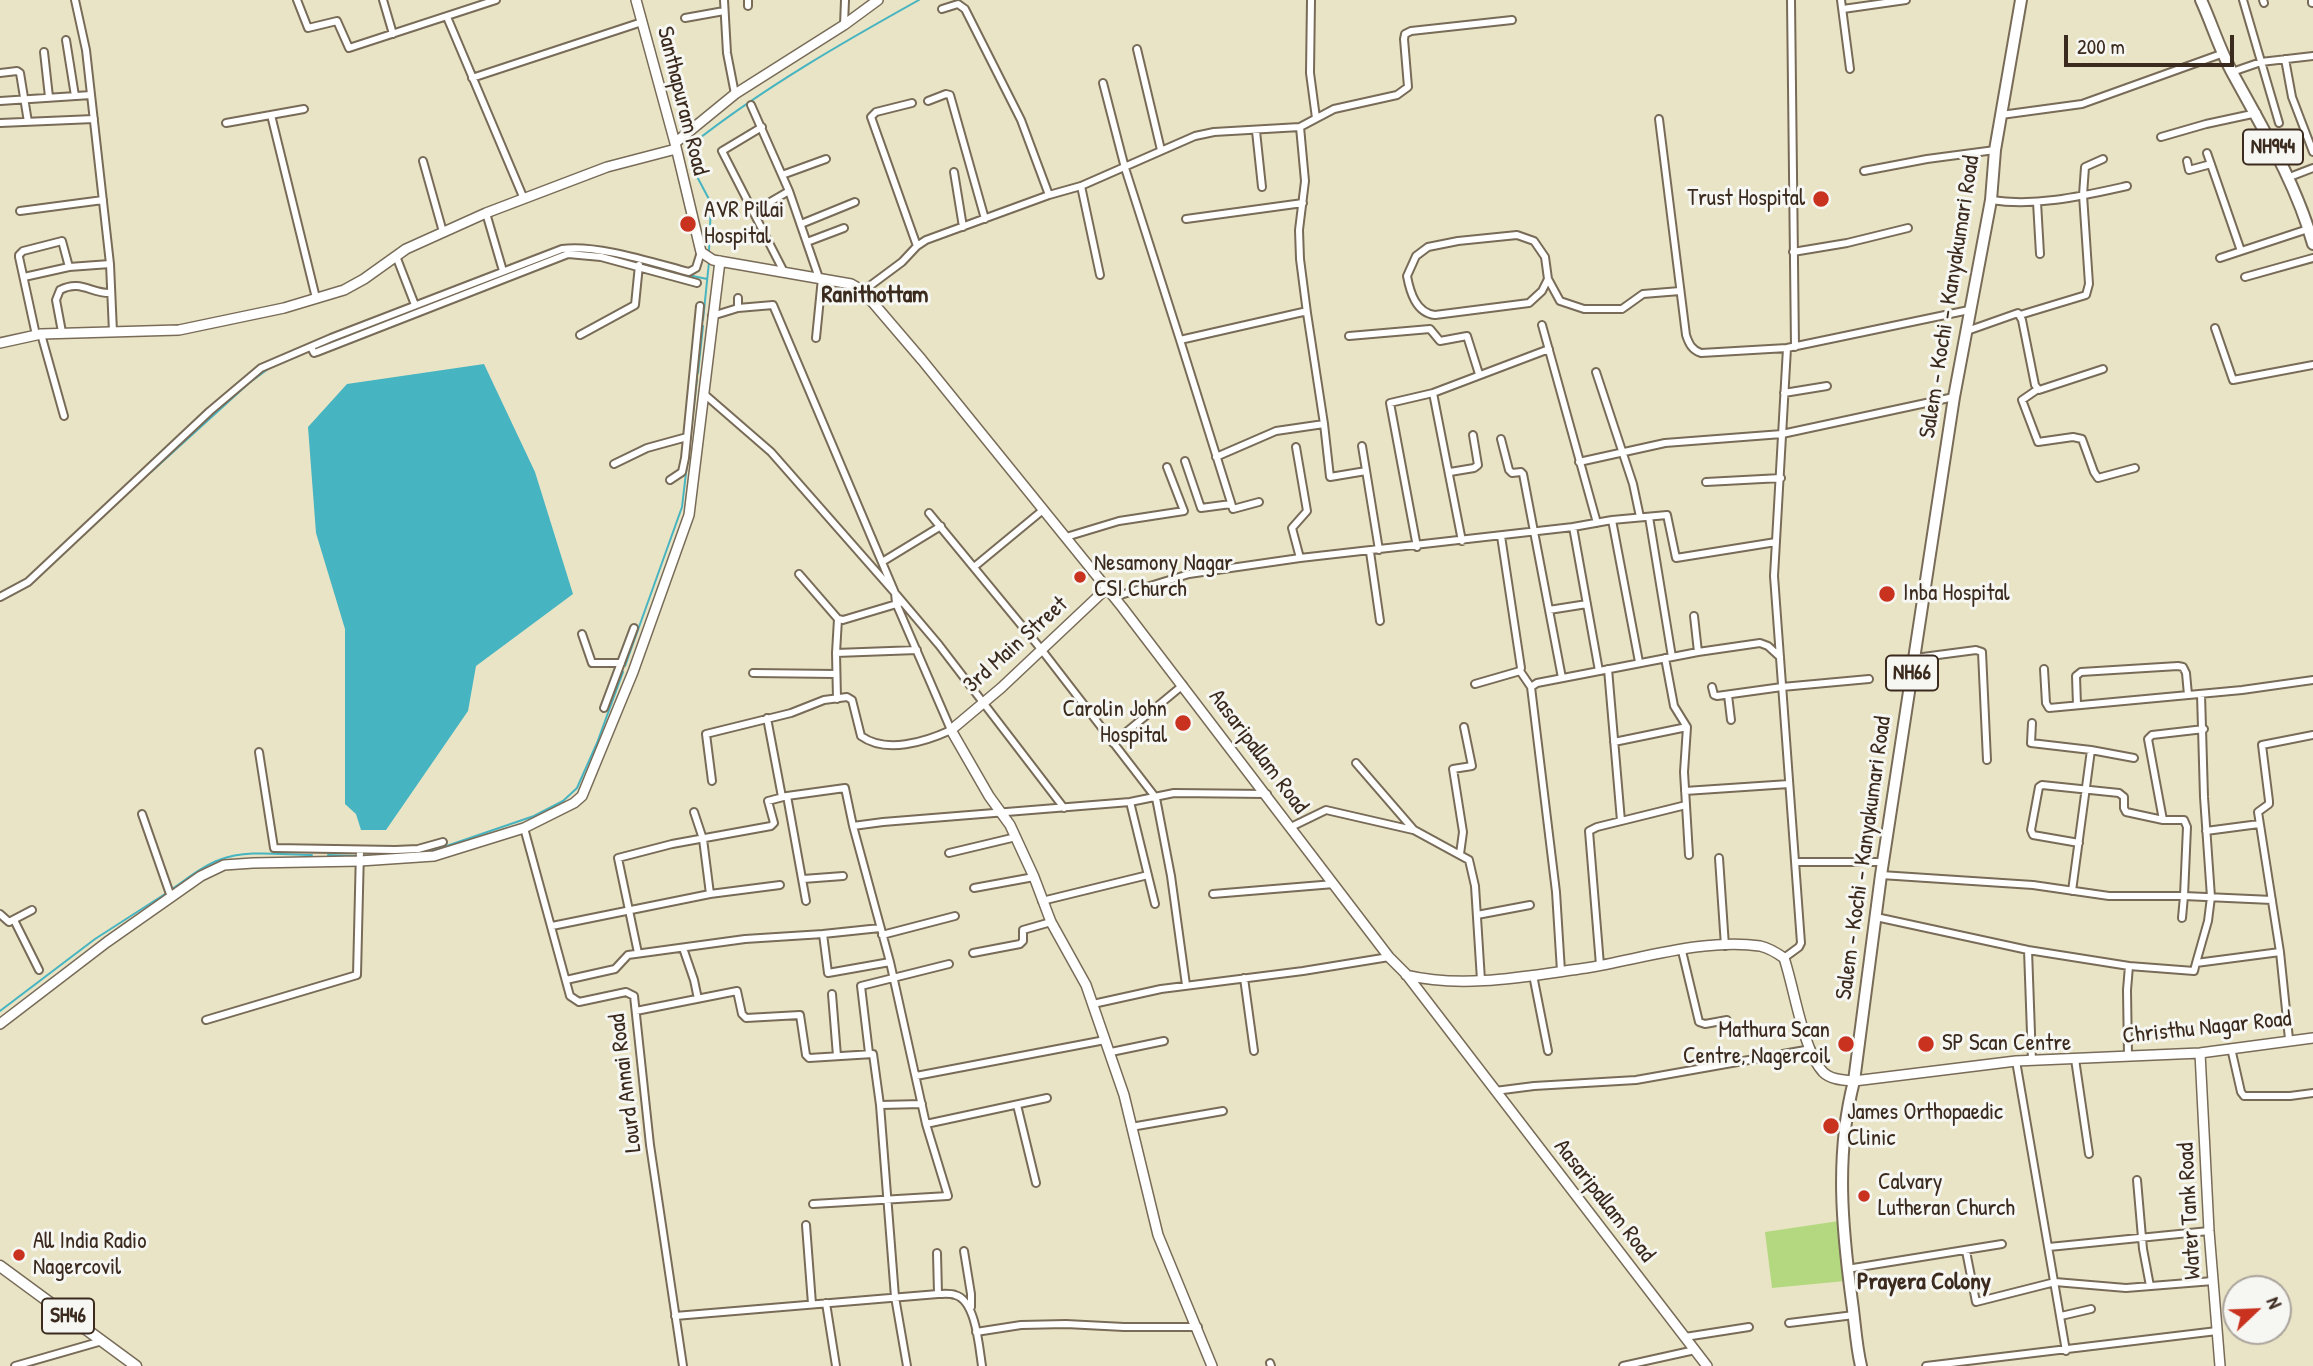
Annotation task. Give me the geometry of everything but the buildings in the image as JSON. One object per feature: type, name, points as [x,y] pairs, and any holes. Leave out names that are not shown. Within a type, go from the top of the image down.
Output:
[{"type":"highway","name":"Salem - Kochi - Kanyakumari Road","points":[[1859,1366],[1847,1269],[1841,1188],[1848,1105],[1854,1081],[1881,875],[1954,397],[1991,200],[1995,150],[2021,0]]},
{"type":"highway","name":"NH944","points":[[2194,0],[2216,45],[2224,53]]},
{"type":"highway","name":"NH944","points":[[2200,0],[2232,72],[2257,113],[2309,229],[2313,244]]},
{"type":"main road","name":"SH46","points":[[0,1266],[102,1341],[121,1361],[136,1366]]},
{"type":"street","points":[[75,0],[92,95],[110,264],[113,332]]},
{"type":"street","points":[[297,0],[308,28],[337,21],[349,48],[496,0]]},
{"type":"street","points":[[383,0],[393,34]]},
{"type":"street","name":"Santhapuram Road","points":[[636,0],[710,257]]},
{"type":"street","points":[[723,0],[727,53],[735,94]]},
{"type":"street","points":[[844,25],[845,0]]},
{"type":"street","points":[[0,343],[38,334],[62,332],[179,330],[284,308],[344,290],[406,249],[486,213],[607,167],[676,146],[735,94],[844,25],[878,0]]},
{"type":"street","points":[[1311,0],[1310,73],[1316,118]]},
{"type":"street","points":[[1791,0],[1795,347]]},
{"type":"street","points":[[1842,0],[1850,69]]},
{"type":"street","points":[[1843,9],[1906,0]]},
{"type":"street","points":[[2243,0],[2278,122]]},
{"type":"street","points":[[942,9],[958,4],[965,9],[1021,120],[1049,195]]},
{"type":"street","points":[[685,18],[724,12]]},
{"type":"street","points":[[447,17],[524,199]]},
{"type":"street","points":[[863,291],[902,262],[917,246],[1049,195],[1081,186],[1195,136],[1214,132],[1300,127],[1334,109],[1403,92],[1409,82],[1405,34],[1512,20]]},
{"type":"street","points":[[472,78],[642,22]]},
{"type":"street","points":[[66,40],[75,96]]},
{"type":"street","points":[[1137,50],[1161,150]]},
{"type":"street","points":[[44,52],[49,97]]},
{"type":"street","points":[[2001,115],[2082,104],[2224,53]]},
{"type":"street","points":[[2232,72],[2261,62],[2313,56]]},
{"type":"street","points":[[2285,60],[2292,97],[2313,152]]},
{"type":"street","points":[[0,73],[20,73],[28,122]]},
{"type":"street","points":[[1103,83],[1125,168],[1231,504],[1234,510],[1259,502]]},
{"type":"street","points":[[0,101],[92,95]]},
{"type":"street","points":[[928,101],[950,95],[985,219]]},
{"type":"street","points":[[912,103],[876,112],[871,117],[917,246]]},
{"type":"street","points":[[751,105],[789,191],[820,278],[816,338]]},
{"type":"street","points":[[226,123],[304,108]]},
{"type":"street","points":[[2161,137],[2257,113]]},
{"type":"street","points":[[271,115],[317,298]]},
{"type":"street","points":[[0,123],[94,118]]},
{"type":"street","points":[[1659,119],[1686,335],[1690,346],[1696,352],[1712,354],[1795,347],[1969,310]]},
{"type":"street","points":[[762,127],[722,151],[784,272]]},
{"type":"street","points":[[1300,127],[1305,181],[1299,230],[1300,259],[1330,477],[1366,471]]},
{"type":"street","points":[[1256,131],[1262,187]]},
{"type":"street","points":[[1864,171],[1995,150]]},
{"type":"street","points":[[2207,153],[2241,251]]},
{"type":"street","points":[[782,175],[826,159]]},
{"type":"street","points":[[1965,332],[2015,313],[2020,315],[2086,295],[2089,284],[2083,195],[2085,167],[2103,159]]},
{"type":"street","points":[[423,161],[443,232]]},
{"type":"street","points":[[2186,161],[2189,170],[2211,164]]},
{"type":"street","points":[[2287,178],[2313,168]]},
{"type":"street","points":[[954,172],[963,227]]},
{"type":"street","points":[[1081,186],[1100,275]]},
{"type":"street","points":[[1991,200],[2037,202],[2127,186]]},
{"type":"street","points":[[753,212],[789,191]]},
{"type":"street","points":[[20,211],[103,200]]},
{"type":"street","points":[[801,224],[855,202]]},
{"type":"street","points":[[2037,202],[2040,254]]},
{"type":"street","points":[[1186,219],[1303,203]]},
{"type":"street","points":[[486,213],[503,271]]},
{"type":"street","points":[[807,242],[844,228]]},
{"type":"street","points":[[1793,252],[1847,243],[1908,228]]},
{"type":"street","points":[[2220,258],[2309,229]]},
{"type":"street","points":[[1548,279],[1542,291],[1529,303],[1435,315],[1428,314],[1412,299],[1406,276],[1416,256],[1428,247],[1517,235],[1534,242],[1545,257],[1548,279],[1560,301],[1584,309],[1622,309],[1643,294],[1680,290]]},
{"type":"street","points":[[64,416],[38,334],[20,253],[62,241],[69,267]]},
{"type":"street","points":[[414,308],[503,271],[573,247],[639,263],[697,283]]},
{"type":"street","points":[[0,597],[28,582],[201,420],[261,368],[414,308],[568,254],[692,271],[710,257]]},
{"type":"street","points":[[396,256],[414,308]]},
{"type":"street","points":[[0,1024],[44,988],[201,876],[224,865],[433,856],[524,828],[574,803],[582,796],[633,672],[689,516],[711,320],[710,257]]},
{"type":"street","name":"Aasaripallam Road","points":[[710,257],[850,284],[863,291],[890,321],[1183,685],[1389,957],[1406,974],[1707,1366]]},
{"type":"street","points":[[2245,277],[2313,258]]},
{"type":"street","points":[[580,335],[635,305],[639,263]]},
{"type":"street","points":[[24,277],[69,267],[110,264]]},
{"type":"street","points":[[62,332],[56,300],[60,290],[85,286],[97,294],[111,293]]},
{"type":"street","points":[[738,298],[738,308]]},
{"type":"street","points":[[698,323],[738,308],[773,305],[951,730],[1016,837],[1051,922],[1086,985],[1111,1052],[1158,1235],[1212,1366]]},
{"type":"street","points":[[670,480],[682,472],[694,376],[699,306]]},
{"type":"street","points":[[1180,340],[1307,313]]},
{"type":"street","points":[[2020,315],[2038,389]]},
{"type":"street","points":[[1542,325],[1597,523]]},
{"type":"street","points":[[2215,328],[2233,380],[2313,365]]},
{"type":"street","points":[[1349,336],[1430,329],[1440,341],[1467,336],[1479,374]]},
{"type":"street","points":[[1784,958],[1801,943],[1774,576],[1787,348]]},
{"type":"street","points":[[1417,547],[1389,407],[1393,401],[1433,393],[1549,349]]},
{"type":"street","points":[[2103,369],[2038,389],[2022,400],[2038,442],[2073,437],[2082,439],[2098,478],[2135,468]]},
{"type":"street","points":[[1596,372],[1637,497],[1640,517]]},
{"type":"street","points":[[694,376],[705,377]]},
{"type":"street","points":[[1784,393],[1827,386]]},
{"type":"street","points":[[704,393],[771,452],[895,593]]},
{"type":"street","points":[[1433,393],[1462,541]]},
{"type":"street","points":[[1579,462],[1665,443],[1782,434],[1954,397]]},
{"type":"street","points":[[1216,457],[1276,431],[1324,424]]},
{"type":"street","points":[[1450,472],[1478,465],[1473,435]]},
{"type":"street","points":[[614,464],[647,449],[687,437]]},
{"type":"street","points":[[1501,439],[1508,470],[1523,474],[1562,678]]},
{"type":"street","points":[[1363,446],[1379,550]]},
{"type":"street","points":[[1296,447],[1307,512],[1292,528],[1300,558]]},
{"type":"street","points":[[1185,461],[1201,508]]},
{"type":"street","points":[[1167,467],[1184,511]]},
{"type":"street","points":[[1706,482],[1781,478]]},
{"type":"street","points":[[1066,537],[1119,521],[1231,504]]},
{"type":"street","points":[[974,567],[1043,510]]},
{"type":"street","points":[[929,513],[1041,649],[1156,798],[1171,876],[1186,985]]},
{"type":"street","points":[[1114,597],[1189,574],[1640,517],[1667,515],[1676,558],[1776,542]]},
{"type":"street","points":[[1649,517],[1674,706],[1687,727],[1685,791],[1689,855]]},
{"type":"street","points":[[1612,520],[1639,662]]},
{"type":"street","points":[[882,562],[941,526]]},
{"type":"street","points":[[1573,527],[1599,671]]},
{"type":"street","points":[[1500,536],[1520,671],[1531,687],[1556,892],[1561,971]]},
{"type":"street","points":[[1370,552],[1380,621]]},
{"type":"street","points":[[799,574],[838,619],[843,620],[900,603]]},
{"type":"street","name":"3rd Main Street","points":[[951,730],[1107,588]]},
{"type":"street","points":[[900,603],[983,702],[1064,808]]},
{"type":"street","points":[[1549,610],[1587,604]]},
{"type":"street","points":[[1694,616],[1698,652]]},
{"type":"street","points":[[837,699],[838,619]]},
{"type":"street","points":[[604,708],[634,628]]},
{"type":"street","points":[[582,634],[593,665],[621,665],[633,672]]},
{"type":"street","points":[[1531,687],[1537,683],[1639,662],[1762,643],[1780,657]]},
{"type":"street","points":[[836,653],[917,650]]},
{"type":"street","points":[[1914,658],[1976,650],[1982,652],[1987,760]]},
{"type":"street","points":[[2077,705],[2076,677],[2081,672],[2183,667],[2188,695]]},
{"type":"street","points":[[1608,669],[1621,821]]},
{"type":"street","points":[[2044,669],[2047,707],[2201,694],[2313,680]]},
{"type":"street","points":[[1475,684],[1520,671]]},
{"type":"street","points":[[753,673],[836,674]]},
{"type":"street","points":[[1712,687],[1715,696],[1869,679]]},
{"type":"street","points":[[1113,743],[1183,685]]},
{"type":"street","points":[[1876,918],[2028,950],[2129,966],[2194,971],[2208,921],[2211,897],[2201,694]]},
{"type":"street","points":[[1728,695],[1731,720]]},
{"type":"street","points":[[712,781],[706,734],[814,706],[824,700],[847,697],[852,700],[861,736],[869,742],[903,744],[929,740],[951,730]]},
{"type":"street","points":[[767,719],[806,901]]},
{"type":"street","points":[[2032,723],[2031,743],[2134,758]]},
{"type":"street","points":[[1460,854],[1464,832],[1453,769],[1472,766],[1464,727]]},
{"type":"street","points":[[1614,742],[1687,727]]},
{"type":"street","points":[[2163,820],[2148,739],[2152,735],[2204,729]]},
{"type":"street","points":[[2289,1039],[2280,952],[2259,824],[2259,810],[2269,804],[2262,745],[2313,735]]},
{"type":"street","points":[[2072,891],[2091,750]]},
{"type":"street","points":[[259,752],[274,848],[418,849],[443,842]]},
{"type":"street","points":[[1356,763],[1414,830]]},
{"type":"street","points":[[1685,791],[1789,784]]},
{"type":"street","points":[[2079,843],[2036,837],[2031,830],[2039,786],[2119,793],[2124,797],[2126,812],[2163,820],[2183,820],[2187,824],[2182,918]]},
{"type":"street","points":[[638,953],[618,858],[771,826],[774,822],[768,801],[845,788],[890,962],[926,1124],[948,1196],[813,1204]]},
{"type":"street","points":[[853,826],[1130,802],[1174,793],[1267,794]]},
{"type":"street","points":[[1130,802],[1155,904]]},
{"type":"street","points":[[1601,965],[1588,836],[1593,828],[1686,804]]},
{"type":"street","points":[[1291,827],[1326,810],[1414,830],[1469,860],[1477,915],[1481,980]]},
{"type":"street","points":[[694,812],[703,839],[710,894]]},
{"type":"street","points":[[142,814],[172,897]]},
{"type":"street","points":[[2206,831],[2259,824]]},
{"type":"street","points":[[524,828],[566,980],[615,969],[626,956],[638,953],[745,939],[880,928]]},
{"type":"street","points":[[949,853],[1016,837]]},
{"type":"street","points":[[321,850],[321,862]]},
{"type":"street","points":[[206,1020],[357,975],[360,850]]},
{"type":"street","points":[[1719,858],[1725,946]]},
{"type":"street","points":[[1795,863],[1883,862]]},
{"type":"street","points":[[1042,901],[1148,875]]},
{"type":"street","points":[[1881,875],[2033,885],[2109,896],[2272,900]]},
{"type":"street","points":[[803,879],[843,876]]},
{"type":"street","points":[[974,888],[1034,877]]},
{"type":"street","points":[[1213,894],[1334,884]]},
{"type":"street","points":[[552,926],[710,894],[780,885]]},
{"type":"street","points":[[1477,915],[1530,905]]},
{"type":"street","points":[[0,914],[6,922],[32,910]]},
{"type":"street","points":[[882,935],[955,916]]},
{"type":"street","points":[[14,920],[39,970]]},
{"type":"street","points":[[974,953],[1020,944],[1023,930],[1051,922]]},
{"type":"street","points":[[823,934],[828,973],[890,962]]},
{"type":"street","points":[[1406,974],[1445,981],[1481,980],[1561,971],[1682,951],[1725,946],[1760,946],[1784,958],[1805,1037],[1823,1072],[1832,1078],[1854,1081]]},
{"type":"street","points":[[683,948],[693,974],[698,999]]},
{"type":"street","points":[[2028,950],[2032,1061]]},
{"type":"street","points":[[1682,951],[1699,1022],[1705,1024],[1727,1020]]},
{"type":"street","points":[[2196,963],[2280,952]]},
{"type":"street","points":[[1093,1004],[1186,985],[1303,971],[1389,957]]},
{"type":"street","points":[[869,1053],[861,986],[949,964]]},
{"type":"street","points":[[2128,1056],[2129,966]]},
{"type":"street","points":[[1533,975],[1548,1051]]},
{"type":"street","points":[[1244,978],[1254,1051]]},
{"type":"street","name":"Lourd Annai Road","points":[[566,980],[573,1000],[579,1002],[626,992],[634,996],[640,1068],[683,1366]]},
{"type":"street","points":[[636,1011],[737,991],[742,1014],[746,1018],[797,1014],[802,1019],[807,1057],[873,1054],[889,1200],[895,1297],[907,1366]]},
{"type":"street","points":[[832,994],[837,1056]]},
{"type":"street","name":"Christhu Nagar Road","points":[[1854,1081],[2017,1061],[2200,1053],[2289,1039],[2313,1038]]},
{"type":"street","points":[[916,1076],[1105,1040]]},
{"type":"street","points":[[1111,1052],[1164,1041]]},
{"type":"street","points":[[2231,1048],[2244,1096],[2313,1093]]},
{"type":"street","points":[[1495,1091],[1636,1080],[1811,1049]]},
{"type":"street","name":"Water Tank Road","points":[[2200,1053],[2220,1366]]},
{"type":"street","points":[[2075,1059],[2089,1154]]},
{"type":"street","points":[[2017,1061],[2066,1351]]},
{"type":"street","points":[[926,1124],[1047,1098]]},
{"type":"street","points":[[880,1105],[922,1104]]},
{"type":"street","points":[[1017,1105],[1036,1183]]},
{"type":"street","points":[[1131,1127],[1223,1111]]},
{"type":"street","points":[[2137,1180],[2150,1286]]},
{"type":"street","points":[[806,1225],[812,1304]]},
{"type":"street","points":[[2049,1247],[2210,1231]]},
{"type":"street","points":[[1847,1269],[2002,1244]]},
{"type":"street","points":[[964,1251],[982,1366]]},
{"type":"street","points":[[1966,1251],[1976,1302],[2055,1282],[2126,1288],[2213,1281]]},
{"type":"street","points":[[937,1253],[937,1294]]},
{"type":"street","points":[[675,1316],[937,1294],[955,1294],[971,1309]]},
{"type":"street","points":[[826,1303],[836,1366]]},
{"type":"street","points":[[2061,1316],[2091,1309]]},
{"type":"street","points":[[1789,1323],[1854,1315]]},
{"type":"street","points":[[976,1332],[1032,1324],[1198,1327]]},
{"type":"street","points":[[1685,1337],[1749,1327]]},
{"type":"street","points":[[1926,1366],[2217,1331]]},
{"type":"street","points":[[15,1366],[102,1341]]},
{"type":"street","points":[[1623,1366],[1695,1350]]},
{"type":"green space","points":[[1839,1221],[1845,1281],[1772,1288],[1765,1232]]},
{"type":"water","points":[[484,364],[535,472],[573,594],[476,666],[468,711],[386,830],[361,830],[356,814],[345,804],[345,629],[316,533],[308,427],[347,384]]},
{"type":"waterway","points":[[709,252],[711,203],[693,169],[696,141],[777,84],[919,0]]},
{"type":"waterway","points":[[600,253],[683,273]]},
{"type":"waterway","points":[[703,320],[709,262]]},
{"type":"waterway","points":[[688,275],[707,279]]},
{"type":"waterway","points":[[315,349],[387,320]]},
{"type":"waterway","points":[[698,373],[703,326]]},
{"type":"waterway","points":[[281,363],[309,351]]},
{"type":"waterway","points":[[151,472],[249,383],[272,366]]},
{"type":"waterway","points":[[625,666],[682,507],[697,379]]},
{"type":"waterway","points":[[363,856],[429,852],[534,816],[563,801],[577,788],[623,672]]},
{"type":"waterway","points":[[172,889],[207,866],[230,857],[253,854],[312,855]]},
{"type":"waterway","points":[[328,855],[355,856]]},
{"type":"waterway","points":[[0,1011],[95,939],[165,894]]},
{"type":"place","name":"Trust Hospital","points":[[1821,199]]},
{"type":"place","name":"AVR Pillai Hospital","points":[[688,224]]},
{"type":"place","name":"Nesamony Nagar CSI Church","points":[[1080,577]]},
{"type":"place","name":"Inba Hospital","points":[[1887,594]]},
{"type":"place","name":"Carolin John Hospital","points":[[1183,723]]},
{"type":"place","name":"Mathura Scan Centre, Nagercoil","points":[[1846,1044]]},
{"type":"place","name":"SP Scan Centre","points":[[1926,1044]]},
{"type":"place","name":"James Orthopaedic Clinic","points":[[1831,1126]]},
{"type":"place","name":"Calvary Lutheran Church","points":[[1864,1196]]},
{"type":"place","name":"All India Radio Nagercovil","points":[[19,1255]]},
{"type":"district","name":"Ranithottam","points":[[875,296]]},
{"type":"district","name":"Prayera Colony","points":[[1924,1283]]}]
